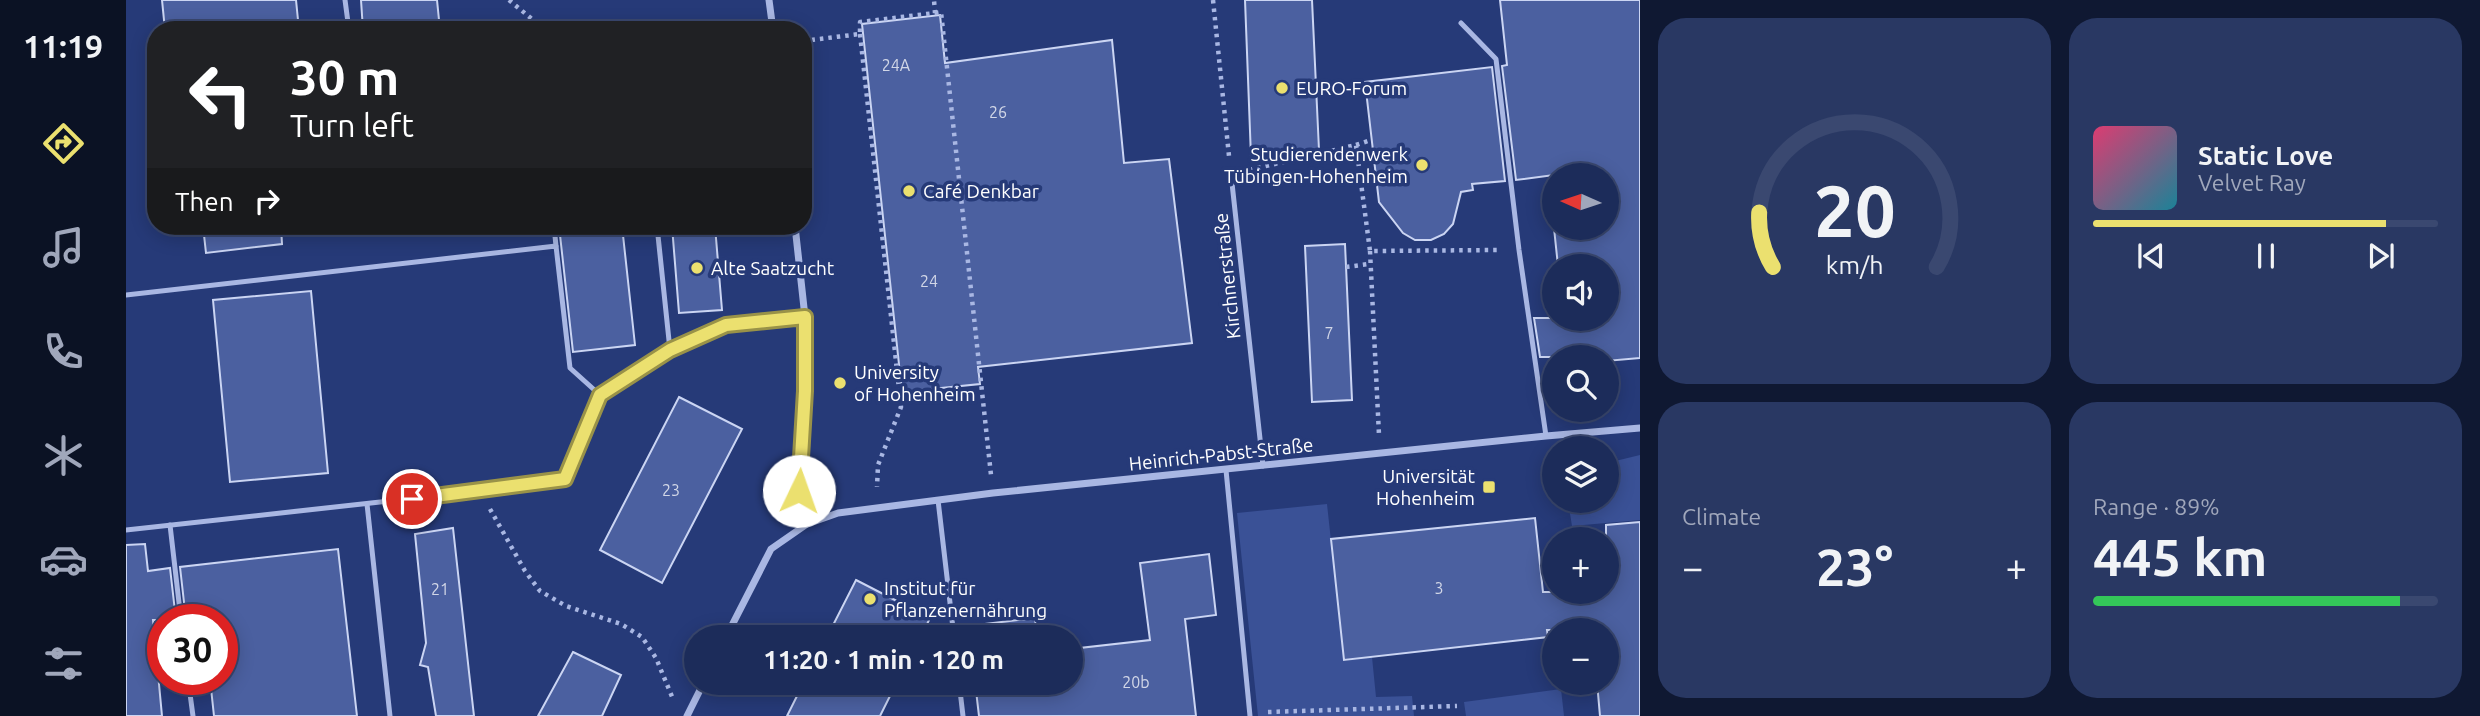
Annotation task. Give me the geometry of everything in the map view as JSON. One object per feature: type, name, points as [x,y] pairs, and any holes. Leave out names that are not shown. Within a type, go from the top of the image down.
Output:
[{"type":"street","points":[[769,0],[772,21]]},
{"type":"street","points":[[796,235],[805,317],[805,391],[799,491],[807,524]]},
{"type":"street","name":"Heinrich-Pabst-Straße","points":[[1546,436],[1640,428]]},
{"type":"street","name":"Heinrich-Pabst-Straße","points":[[732,625],[771,550],[807,524],[838,513],[993,493],[1542,436]]},
{"type":"street","points":[[687,716],[698,695]]},
{"type":"lane","points":[[345,0],[348,21]]},
{"type":"lane","points":[[1461,23],[1496,59],[1519,250],[1546,436]]},
{"type":"lane","name":"Kirchnerstraße","points":[[1231,174],[1263,466]]},
{"type":"lane","points":[[555,235],[570,368],[600,395]]},
{"type":"lane","points":[[658,235],[670,350]]},
{"type":"lane","points":[[126,296],[556,246]]},
{"type":"lane","points":[[126,530],[480,491],[565,479],[600,395],[670,350],[726,325],[805,317]]},
{"type":"lane","points":[[1226,470],[1250,714]]},
{"type":"lane","points":[[938,500],[953,625]]},
{"type":"lane","points":[[367,504],[390,716]]},
{"type":"lane","points":[[170,526],[179,604]]},
{"type":"lane","points":[[190,695],[193,716]]},
{"type":"lane","points":[[961,695],[963,716]]},
{"type":"path","points":[[509,0],[534,21]]},
{"type":"path","points":[[934,0],[935,13]]},
{"type":"path","points":[[1213,0],[1231,174],[1356,145],[1371,139]]},
{"type":"path","points":[[875,509],[878,464],[901,407],[860,22],[941,12],[993,493]]},
{"type":"path","points":[[812,40],[860,34]]},
{"type":"path","points":[[1356,145],[1370,251],[1381,453]]},
{"type":"path","points":[[1370,251],[1519,250]]},
{"type":"path","points":[[1346,267],[1369,264]]},
{"type":"path","points":[[480,491],[504,536],[540,591],[566,606],[621,624],[642,637],[656,658],[675,705]]},
{"type":"path","points":[[1250,714],[1457,706]]},
{"type":"shaded area","points":[[1640,455],[1640,520],[1572,526],[1570,513],[1619,513],[1619,460]]},
{"type":"shaded area","points":[[1327,504],[1344,661],[1372,657],[1376,697],[1412,696],[1414,716],[1258,716],[1237,513]]},
{"type":"shaded area","points":[[1542,692],[1542,695],[1562,695],[1564,716],[1466,716],[1464,702]]},
{"type":"building","points":[[162,0],[296,0],[298,21],[164,21]]},
{"type":"building","points":[[361,0],[437,0],[439,21],[362,21]]},
{"type":"building","name":"EURO-Forum","points":[[1245,0],[1312,0],[1319,150],[1251,157]]},
{"type":"building","points":[[1500,0],[1640,0],[1640,358],[1619,360],[1619,345],[1542,345],[1540,357],[1534,318],[1542,318],[1542,331],[1619,331],[1619,254],[1557,254],[1555,240],[1619,240],[1619,163],[1542,163],[1542,177],[1516,180],[1502,66],[1507,65]]},
{"type":"building","points":[[940,15],[945,63],[1112,40],[1124,163],[1169,159],[1192,343],[978,367],[980,384],[902,392],[862,24]]},
{"type":"building","name":"Studierendenwerk Tübingen-Hohenheim","points":[[1492,67],[1505,181],[1472,184],[1473,190],[1461,192],[1453,224],[1444,234],[1431,240],[1415,240],[1403,233],[1379,202],[1365,82]]},
{"type":"building","points":[[204,235],[282,235],[282,244],[206,253]]},
{"type":"building","points":[[560,235],[623,235],[635,345],[573,352]]},
{"type":"building","name":"Alte Saatzucht","points":[[673,235],[716,235],[722,310],[679,313]]},
{"type":"building","points":[[1345,244],[1352,400],[1312,402],[1305,246]]},
{"type":"building","points":[[311,291],[328,473],[230,482],[213,300]]},
{"type":"building","points":[[679,397],[742,429],[662,583],[600,550]]},
{"type":"building","points":[[1535,518],[1542,604],[1619,604],[1619,527],[1606,525],[1640,522],[1640,716],[1600,716],[1598,695],[1619,695],[1619,618],[1542,618],[1542,638],[1344,660],[1331,539]]},
{"type":"building","points":[[453,528],[474,716],[436,716],[428,667],[420,665],[426,643],[415,534]]},
{"type":"building","points":[[145,544],[148,571],[170,568],[174,604],[147,604],[147,695],[160,695],[162,716],[126,716],[126,545]]},
{"type":"building","points":[[338,549],[357,716],[214,716],[212,695],[238,695],[238,604],[184,604],[180,567]]},
{"type":"building","points":[[1209,554],[1216,615],[1185,619],[1196,716],[979,716],[977,695],[1083,695],[1083,648],[1150,640],[1140,563]]},
{"type":"building","name":"Institut für Pflanzenernährung","points":[[856,580],[930,618],[927,625],[833,625]]},
{"type":"building","points":[[1035,618],[1036,625],[977,625]]},
{"type":"building","points":[[573,652],[621,675],[602,716],[538,716]]},
{"type":"building","points":[[798,695],[890,695],[880,716],[787,716]]},
{"type":"place","name":"EURO-Forum","points":[[1282,88]]},
{"type":"place","name":"Studierendenwerk Tübingen-Hohenheim","points":[[1422,165]]},
{"type":"place","name":"Café Denkbar","points":[[909,191]]},
{"type":"place","name":"Alte Saatzucht","points":[[697,268]]},
{"type":"place","name":"University of Hohenheim","points":[[840,383]]},
{"type":"place","name":"Universität Hohenheim","points":[[1489,487]]},
{"type":"place","name":"Institut für Pflanzenernährung","points":[[870,599]]},
{"type":"route","points":[[412,499],[565,479],[600,395],[670,350],[726,325],[805,317],[805,391],[799,491]]}]
